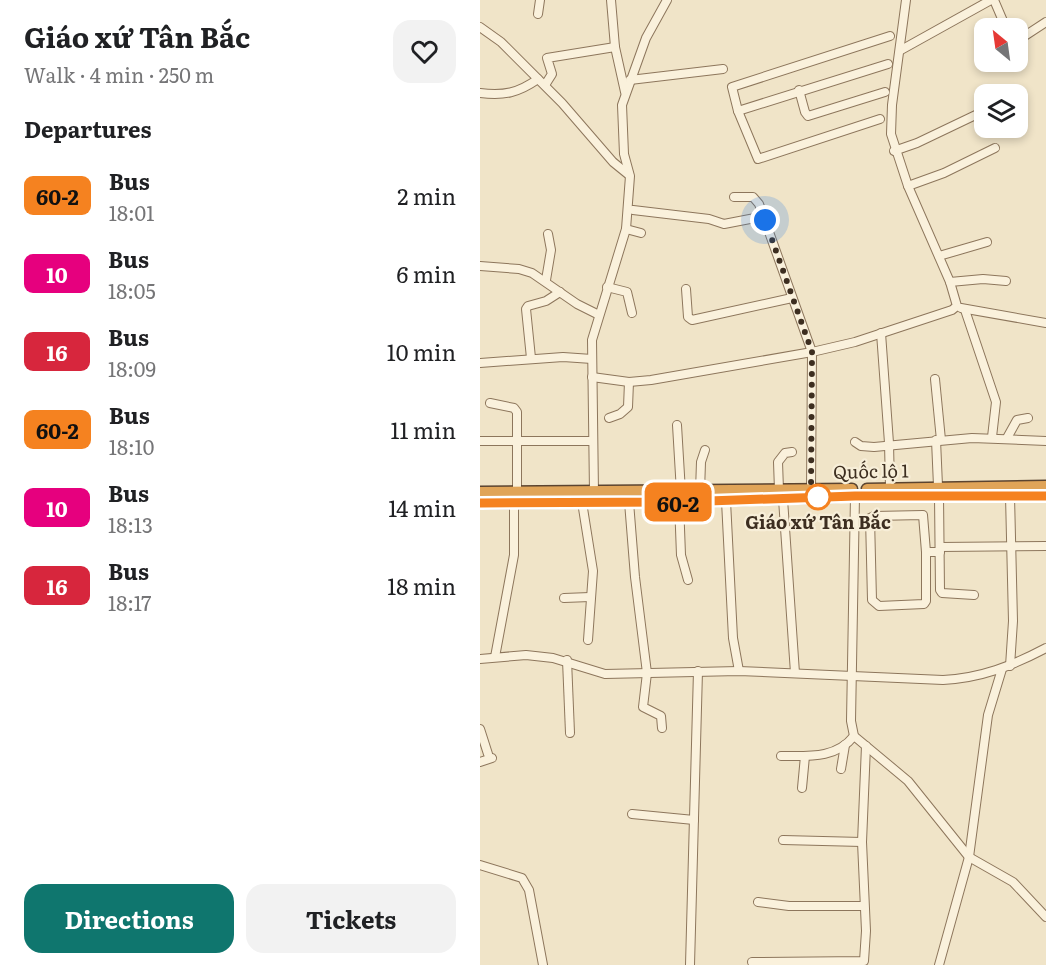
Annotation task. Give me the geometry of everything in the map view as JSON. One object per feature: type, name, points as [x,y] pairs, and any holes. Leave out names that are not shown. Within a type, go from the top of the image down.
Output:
[{"type":"highway","name":"Quốc lộ 1","points":[[480,492],[582,502],[629,502],[680,497],[700,491],[855,496],[1046,486]]},
{"type":"highway","name":"Quốc lộ 1","points":[[480,503],[516,497],[594,493],[726,501],[811,490],[890,488],[1010,496],[1046,496]]},
{"type":"street","points":[[538,14],[540,0]]},
{"type":"street","points":[[594,493],[592,340],[626,229],[630,176],[624,154],[622,127],[625,92],[615,47],[611,0]]},
{"type":"street","points":[[625,92],[646,38],[668,0]]},
{"type":"street","points":[[906,0],[892,105],[891,134],[894,151],[961,308],[996,402],[992,437]]},
{"type":"street","points":[[901,50],[991,0],[1001,18]]},
{"type":"street","points":[[1028,33],[1046,21]]},
{"type":"street","points":[[480,27],[501,42],[545,85],[613,162],[630,176]]},
{"type":"street","points":[[880,119],[758,159],[738,111],[732,87],[890,36]]},
{"type":"street","points":[[545,85],[552,74],[547,58],[615,47]]},
{"type":"street","points":[[738,111],[888,64]]},
{"type":"street","points":[[630,80],[723,69]]},
{"type":"street","points":[[480,93],[502,96],[523,90],[538,79]]},
{"type":"street","points":[[800,90],[808,116],[885,92]]},
{"type":"street","points":[[894,151],[924,140],[974,116]]},
{"type":"street","points":[[908,186],[944,173],[995,148]]},
{"type":"street","points":[[734,197],[753,197],[759,204],[812,352],[811,490]]},
{"type":"street","points":[[633,210],[724,224],[760,218],[765,220]]},
{"type":"street","points":[[626,229],[640,233]]},
{"type":"street","points":[[546,280],[550,250],[548,234]]},
{"type":"street","points":[[939,256],[987,242]]},
{"type":"street","points":[[480,266],[519,269],[546,280],[560,292],[599,315]]},
{"type":"street","points":[[950,282],[983,279],[1006,281]]},
{"type":"street","points":[[607,287],[627,292],[632,313]]},
{"type":"street","points":[[686,289],[688,317],[692,320],[792,298]]},
{"type":"street","points":[[531,358],[526,309],[560,292]]},
{"type":"street","points":[[592,377],[629,382],[684,376],[812,352],[961,308],[1046,323]]},
{"type":"street","points":[[881,333],[890,445],[890,488]]},
{"type":"street","points":[[480,363],[531,358],[592,359]]},
{"type":"street","points":[[935,379],[939,440],[941,592],[974,595]]},
{"type":"street","points":[[609,418],[620,414],[628,407],[629,382]]},
{"type":"street","points":[[490,403],[516,410],[514,555],[495,657]]},
{"type":"street","points":[[1007,438],[1017,420],[1028,418]]},
{"type":"street","points":[[677,425],[679,534],[688,580]]},
{"type":"street","points":[[855,442],[861,446],[890,445],[992,437],[1046,441]]},
{"type":"street","points":[[480,441],[593,441]]},
{"type":"street","points":[[700,491],[700,462],[705,450]]},
{"type":"street","points":[[792,452],[785,453],[778,462],[795,672]]},
{"type":"street","points":[[855,496],[851,721],[854,736],[908,781],[969,857],[1013,882],[1046,917]]},
{"type":"street","points":[[939,965],[969,857],[988,715],[1006,668],[1013,621],[1010,496]]},
{"type":"street","points":[[726,501],[733,638],[739,672]]},
{"type":"street","points":[[582,502],[593,571],[588,640]]},
{"type":"street","points":[[629,502],[634,577],[647,673],[643,707],[661,716],[662,728]]},
{"type":"street","points":[[923,515],[926,552],[926,601],[924,604],[879,606],[874,604],[872,600],[870,518],[923,515]]},
{"type":"street","points":[[926,552],[1046,546]]},
{"type":"street","points":[[564,598],[590,597]]},
{"type":"street","points":[[480,659],[526,655],[567,660],[605,674],[698,671],[795,672],[943,680],[969,678],[1006,668],[1046,648]]},
{"type":"street","points":[[567,660],[570,733]]},
{"type":"street","points":[[690,965],[698,671]]},
{"type":"street","points":[[480,729],[490,756],[480,762]]},
{"type":"street","points":[[781,756],[805,756],[838,751],[846,746],[854,736]]},
{"type":"street","points":[[841,769],[846,746]]},
{"type":"street","points":[[752,962],[864,963],[862,842],[866,746]]},
{"type":"street","points":[[802,788],[805,756]]},
{"type":"street","points":[[632,814],[694,820]]},
{"type":"street","points":[[783,840],[862,842]]},
{"type":"street","points":[[480,865],[522,878],[530,890],[543,965]]},
{"type":"street","points":[[758,902],[789,906],[864,906]]},
{"type":"bus line","name":"60-2","points":[[480,503],[734,501],[855,496],[1046,496]]},
{"type":"place","name":"Giáo xứ Tân Bắc","points":[[818,497]]},
{"type":"route","points":[[765,220],[812,352],[811,490],[818,497]]}]
